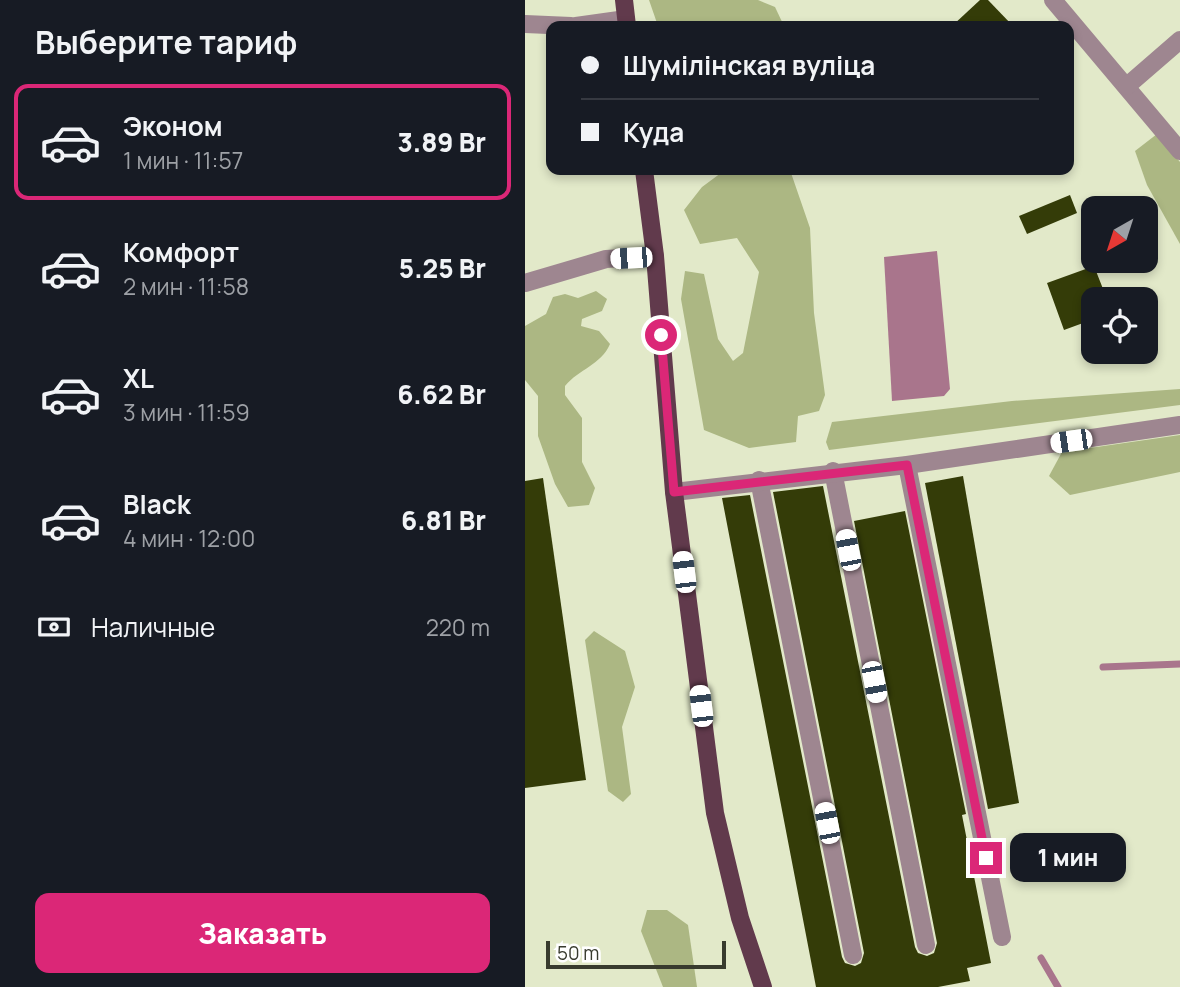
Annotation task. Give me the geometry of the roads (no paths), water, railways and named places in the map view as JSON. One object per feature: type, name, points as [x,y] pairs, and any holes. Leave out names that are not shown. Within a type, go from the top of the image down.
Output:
[{"type":"main road","points":[[624,0],[626,21]]},
{"type":"main road","points":[[645,175],[655,257],[674,492],[715,813],[740,918],[763,987]]},
{"type":"street","points":[[1053,0],[1071,21]]},
{"type":"street","points":[[525,24],[546,25]]},
{"type":"street","points":[[1074,25],[1180,151]]},
{"type":"street","points":[[1126,86],[1180,40]]},
{"type":"street","points":[[525,283],[606,259],[655,257]]},
{"type":"street","points":[[674,492],[833,471],[907,465],[1180,425]]},
{"type":"street","points":[[907,465],[1002,937]]},
{"type":"street","points":[[833,471],[926,945]]},
{"type":"street","points":[[759,481],[853,955]]},
{"type":"waterway","points":[[1103,667],[1180,664]]},
{"type":"waterway","points":[[1041,958],[1058,987]]}]
